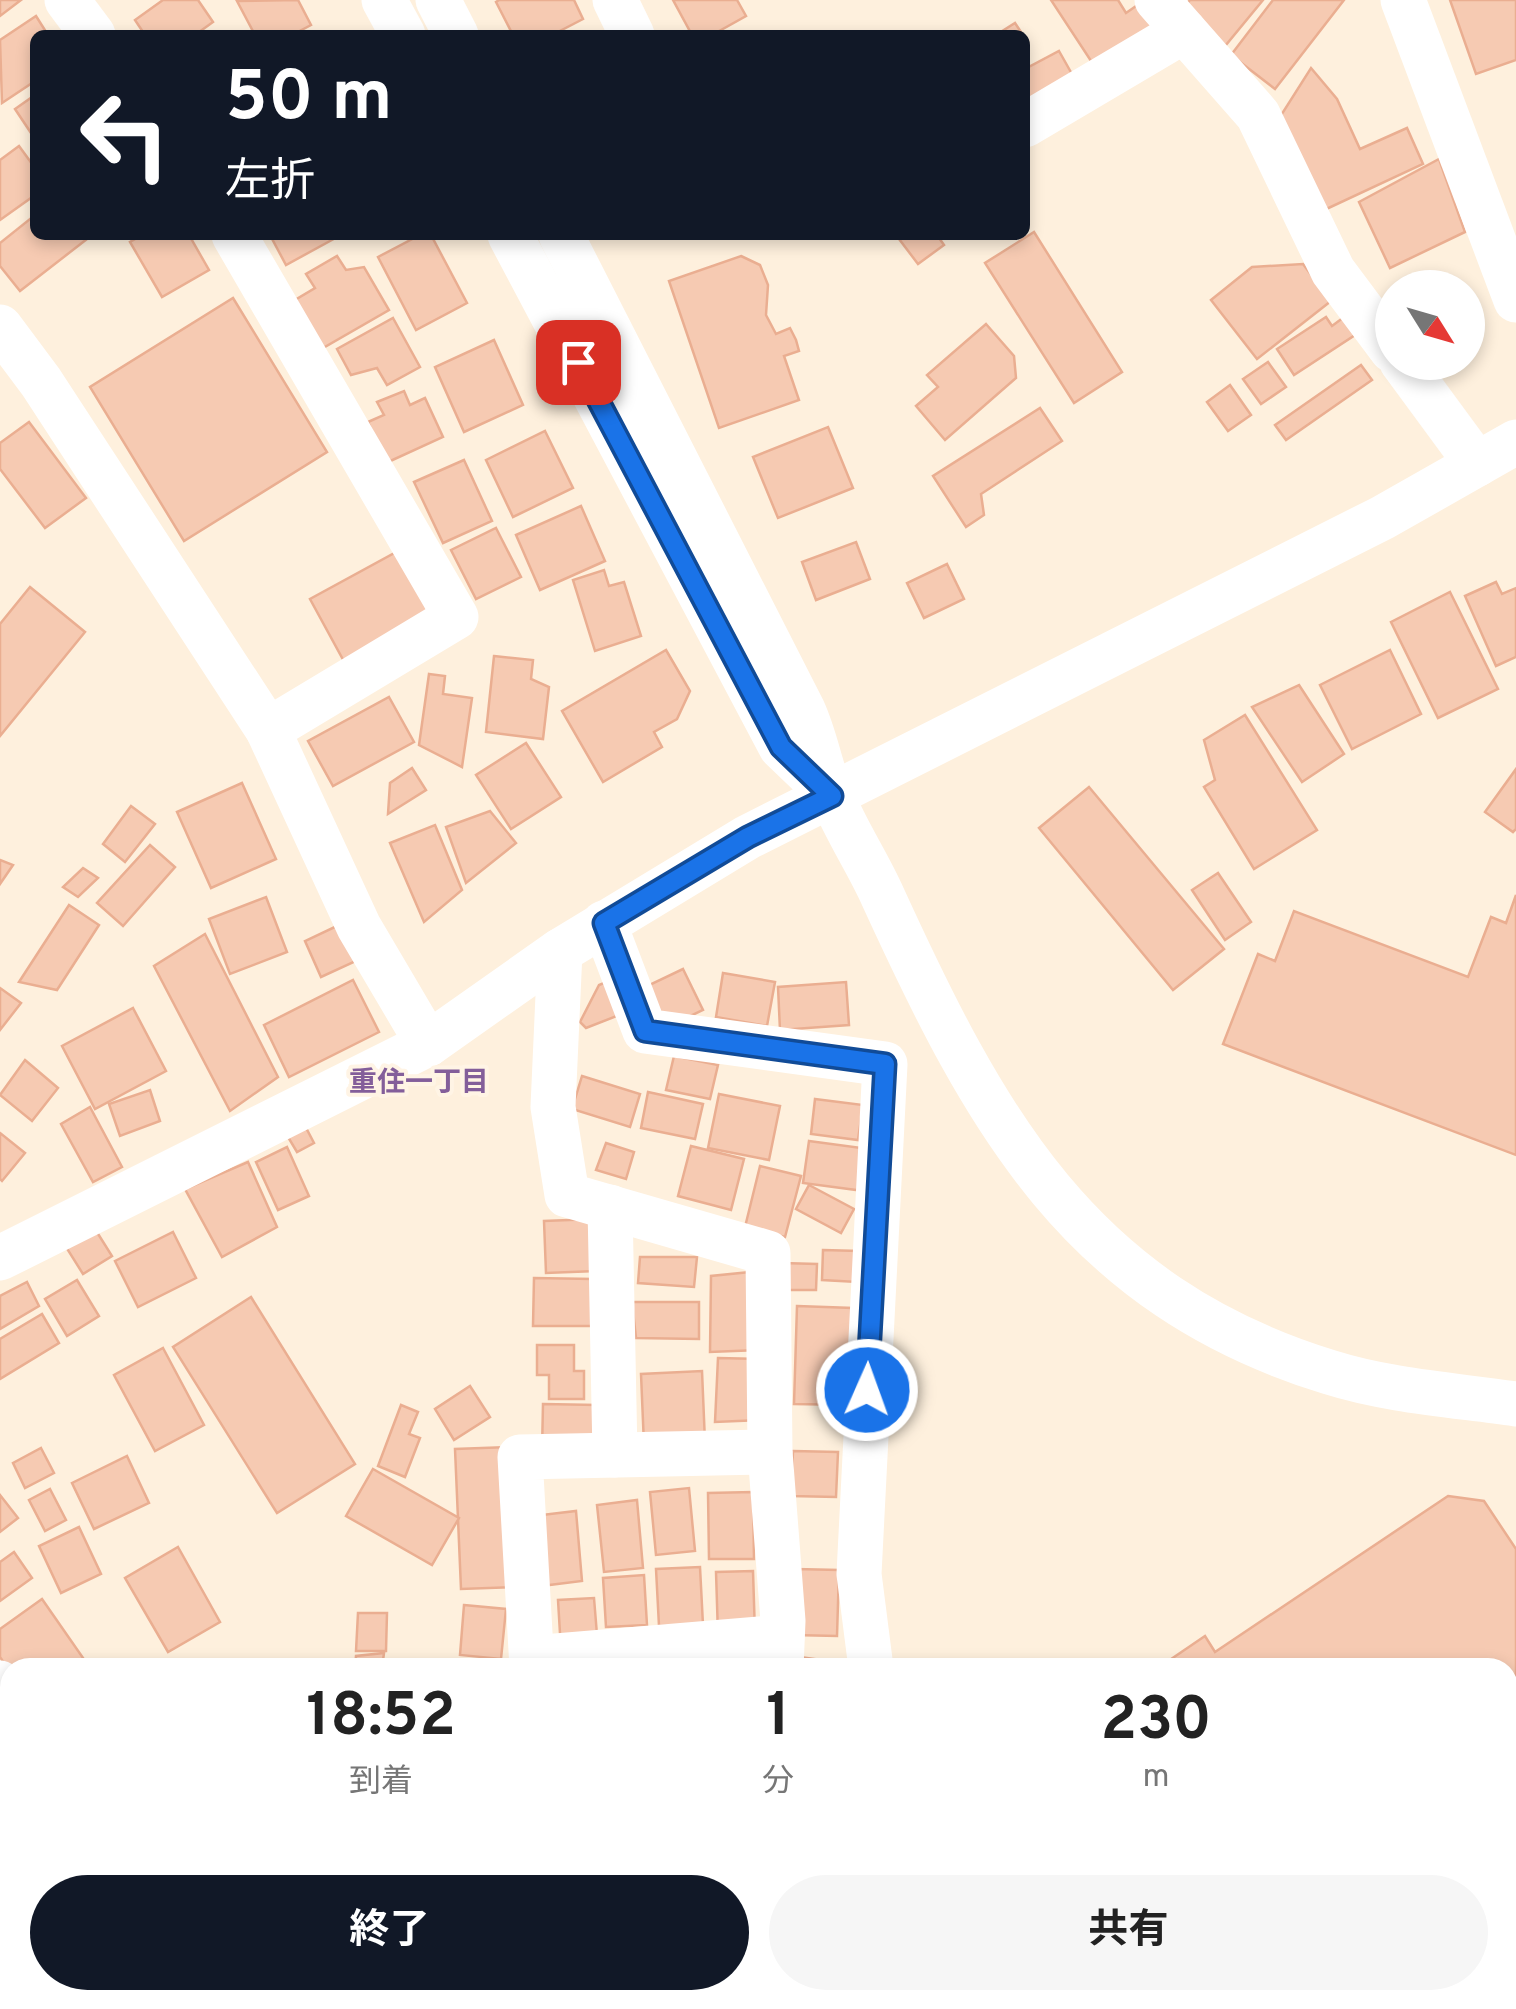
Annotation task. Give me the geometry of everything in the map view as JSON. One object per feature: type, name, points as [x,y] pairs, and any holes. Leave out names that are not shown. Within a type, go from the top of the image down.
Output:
[{"type":"street","points":[[68,0],[90,30]]},
{"type":"street","points":[[384,0],[400,30]]},
{"type":"street","points":[[438,0],[453,30]]},
{"type":"street","points":[[615,0],[630,30]]},
{"type":"street","points":[[1403,0],[1516,300]]},
{"type":"street","points":[[1030,122],[1171,16],[1258,115],[1333,271],[1375,327]]},
{"type":"street","points":[[237,240],[456,618],[268,730]]},
{"type":"street","points":[[513,240],[781,747],[832,796]]},
{"type":"street","points":[[564,240],[808,720],[832,796],[866,859],[918,974],[1001,1124],[1037,1176],[1078,1224],[1133,1274],[1201,1317],[1264,1348],[1330,1373],[1400,1388],[1516,1404]]},
{"type":"street","points":[[0,327],[41,382],[268,730],[360,926],[428,1044]]},
{"type":"street","points":[[1415,380],[1476,464]]},
{"type":"street","points":[[0,1258],[428,1044],[560,951],[748,837],[1319,550],[1516,442]]},
{"type":"street","points":[[604,923],[645,1031],[885,1064],[859,1574],[870,1658]]},
{"type":"street","points":[[560,951],[553,1107],[567,1195],[768,1253],[770,1452],[782,1652],[646,1658]]},
{"type":"street","points":[[610,1207],[615,1455]]},
{"type":"street","points":[[532,1658],[520,1457],[770,1452]]},
{"type":"building","points":[[0,0],[21,0],[0,16]]},
{"type":"building","points":[[163,0],[198,0],[213,22],[202,30],[142,30],[135,20]]},
{"type":"building","points":[[298,0],[311,25],[302,30],[252,30],[237,1]]},
{"type":"building","points":[[574,0],[583,19],[562,30],[510,30],[496,2]]},
{"type":"building","points":[[673,0],[737,0],[746,16],[721,30],[689,30]]},
{"type":"building","points":[[1051,0],[1118,0],[1126,13],[1139,4],[1155,27],[1095,67]]},
{"type":"building","points":[[1190,0],[1263,0],[1221,51],[1177,16]]},
{"type":"building","points":[[1273,0],[1344,0],[1275,89],[1231,55]]},
{"type":"building","points":[[1450,0],[1516,0],[1516,60],[1476,74]]},
{"type":"building","points":[[36,16],[45,30],[30,30],[30,84],[2,103],[0,40]]},
{"type":"building","points":[[1059,51],[1077,83],[1030,109],[1030,66]]},
{"type":"building","points":[[1311,68],[1337,99],[1360,149],[1407,128],[1423,164],[1320,212],[1278,120]]},
{"type":"building","points":[[30,98],[30,132],[15,109]]},
{"type":"building","points":[[19,146],[30,161],[30,199],[0,220],[0,160]]},
{"type":"building","points":[[1439,159],[1465,232],[1390,268],[1359,202]]},
{"type":"building","points":[[30,219],[30,240],[86,240],[20,291],[0,266],[0,243]]},
{"type":"building","points":[[1034,232],[1122,372],[1074,403],[985,263],[1021,240],[1030,240]]},
{"type":"building","points":[[192,240],[209,270],[162,297],[130,242]]},
{"type":"building","points":[[273,240],[332,240],[286,265]]},
{"type":"building","points":[[410,240],[434,240],[467,303],[416,330],[378,257]]},
{"type":"building","points":[[900,240],[940,240],[944,245],[918,264]]},
{"type":"building","points":[[337,256],[346,270],[364,267],[389,310],[323,348],[295,300],[315,288],[306,274]]},
{"type":"building","points":[[741,256],[760,265],[768,285],[766,315],[776,334],[790,328],[796,340],[799,351],[784,356],[799,400],[719,428],[669,281]]},
{"type":"building","points":[[1303,264],[1331,301],[1257,359],[1211,300],[1252,267]]},
{"type":"building","points":[[233,298],[327,452],[184,541],[90,387]]},
{"type":"building","points":[[1326,317],[1332,326],[1344,317],[1355,335],[1294,375],[1277,349]]},
{"type":"building","points":[[393,318],[420,367],[387,385],[377,368],[351,375],[337,349]]},
{"type":"building","points":[[986,324],[1014,356],[1016,378],[945,440],[916,406],[938,387],[927,375]]},
{"type":"building","points":[[494,340],[523,405],[464,432],[435,367]]},
{"type":"building","points":[[1268,362],[1286,387],[1261,404],[1243,379]]},
{"type":"building","points":[[1361,365],[1372,380],[1286,440],[1275,425]]},
{"type":"building","points":[[1230,385],[1251,415],[1228,431],[1207,402]]},
{"type":"building","points":[[404,391],[410,405],[425,398],[443,437],[386,463],[368,422],[384,415],[377,402]]},
{"type":"building","points":[[1040,408],[1062,441],[981,494],[984,515],[966,527],[933,476]]},
{"type":"building","points":[[29,422],[86,498],[45,528],[0,469],[0,443]]},
{"type":"building","points":[[828,427],[853,488],[778,518],[753,457]]},
{"type":"building","points":[[545,431],[573,488],[513,517],[486,460]]},
{"type":"building","points":[[464,460],[492,521],[443,543],[414,482]]},
{"type":"building","points":[[581,506],[605,561],[540,590],[516,535]]},
{"type":"building","points":[[496,528],[521,577],[476,599],[451,550]]},
{"type":"building","points":[[856,542],[870,579],[816,600],[802,562]]},
{"type":"building","points":[[400,550],[436,616],[346,665],[310,599]]},
{"type":"building","points":[[947,564],[964,599],[924,618],[907,583]]},
{"type":"building","points":[[604,570],[609,586],[624,582],[641,636],[595,651],[573,580]]},
{"type":"building","points":[[1496,582],[1502,594],[1516,588],[1516,657],[1496,666],[1465,596]]},
{"type":"building","points":[[30,587],[85,632],[0,736],[0,624]]},
{"type":"building","points":[[1450,592],[1498,689],[1438,718],[1391,622]]},
{"type":"building","points":[[666,650],[690,691],[677,719],[654,732],[662,747],[603,782],[562,711]]},
{"type":"building","points":[[1390,650],[1421,714],[1352,749],[1320,685]]},
{"type":"building","points":[[494,656],[533,660],[531,679],[549,687],[543,739],[486,732]]},
{"type":"building","points":[[429,674],[445,676],[443,694],[472,698],[462,767],[419,745]]},
{"type":"building","points":[[1299,685],[1344,754],[1302,782],[1252,707]]},
{"type":"building","points":[[389,697],[414,742],[333,786],[308,741]]},
{"type":"building","points":[[1245,715],[1317,830],[1254,869],[1204,787],[1215,780],[1204,740]]},
{"type":"building","points":[[526,743],[561,797],[511,829],[476,775]]},
{"type":"building","points":[[412,768],[426,790],[388,814],[390,783]]},
{"type":"building","points":[[1516,769],[1516,829],[1513,832],[1485,812]]},
{"type":"building","points":[[242,783],[276,859],[211,888],[177,812]]},
{"type":"building","points":[[1089,787],[1224,949],[1173,990],[1039,828]]},
{"type":"building","points":[[131,806],[155,824],[125,862],[103,844]]},
{"type":"building","points":[[490,811],[516,843],[466,883],[446,827]]},
{"type":"building","points":[[435,825],[462,890],[424,922],[390,843]]},
{"type":"building","points":[[150,845],[175,867],[123,926],[97,903]]},
{"type":"building","points":[[0,860],[13,865],[0,884]]},
{"type":"building","points":[[83,868],[98,878],[78,897],[63,887]]},
{"type":"building","points":[[1218,873],[1251,922],[1225,940],[1192,890]]},
{"type":"building","points":[[1516,895],[1516,1155],[1223,1044],[1258,954],[1275,961],[1294,911],[1468,977],[1491,917],[1506,923]]},
{"type":"building","points":[[266,897],[287,952],[230,974],[209,919]]},
{"type":"building","points":[[69,905],[99,925],[57,990],[19,982]]},
{"type":"building","points":[[339,925],[356,961],[321,977],[305,941]]},
{"type":"building","points":[[205,934],[278,1077],[230,1111],[154,966]]},
{"type":"building","points":[[683,969],[703,1010],[665,1028],[645,987]]},
{"type":"building","points":[[723,973],[775,982],[767,1026],[716,1017]]},
{"type":"building","points":[[619,977],[632,1010],[586,1028],[580,1022],[599,985]]},
{"type":"building","points":[[353,980],[379,1032],[289,1077],[264,1025]]},
{"type":"building","points":[[846,982],[849,1025],[780,1030],[778,987]]},
{"type":"building","points":[[0,988],[21,1003],[0,1030]]},
{"type":"building","points":[[133,1008],[166,1071],[95,1109],[62,1046]]},
{"type":"building","points":[[674,1056],[718,1065],[710,1099],[666,1090]]},
{"type":"building","points":[[25,1060],[58,1088],[32,1121],[0,1095]]},
{"type":"building","points":[[582,1076],[640,1094],[630,1127],[572,1109]]},
{"type":"building","points":[[150,1090],[160,1121],[120,1136],[109,1104]]},
{"type":"building","points":[[648,1092],[703,1104],[695,1139],[641,1128]]},
{"type":"building","points":[[719,1094],[780,1106],[769,1160],[708,1148]]},
{"type":"building","points":[[815,1099],[863,1105],[858,1140],[811,1134]]},
{"type":"building","points":[[90,1107],[122,1167],[93,1182],[61,1124]]},
{"type":"building","points":[[303,1122],[314,1143],[297,1152],[285,1132]]},
{"type":"building","points":[[0,1133],[25,1153],[2,1181],[0,1179]]},
{"type":"building","points":[[809,1141],[869,1149],[864,1191],[803,1183]]},
{"type":"building","points":[[606,1143],[634,1152],[626,1179],[596,1170]]},
{"type":"building","points":[[691,1146],[744,1159],[731,1210],[678,1196]]},
{"type":"building","points":[[287,1147],[309,1196],[278,1210],[256,1162]]},
{"type":"building","points":[[248,1162],[277,1227],[222,1257],[185,1189]]},
{"type":"building","points":[[760,1166],[801,1176],[785,1237],[745,1227]]},
{"type":"building","points":[[809,1185],[854,1209],[841,1233],[796,1209]]},
{"type":"building","points":[[595,1219],[596,1271],[546,1273],[544,1221]]},
{"type":"building","points":[[95,1229],[112,1256],[83,1274],[66,1247]]},
{"type":"building","points":[[173,1232],[196,1278],[138,1307],[115,1261]]},
{"type":"building","points":[[823,1250],[859,1251],[857,1282],[822,1280]]},
{"type":"building","points":[[640,1257],[697,1257],[694,1287],[638,1283]]},
{"type":"building","points":[[782,1263],[817,1264],[816,1290],[781,1290]]},
{"type":"building","points":[[760,1271],[759,1350],[710,1352],[711,1276]]},
{"type":"building","points":[[534,1278],[593,1279],[593,1326],[533,1326]]},
{"type":"building","points":[[77,1280],[99,1316],[67,1336],[45,1299]]},
{"type":"building","points":[[27,1282],[39,1306],[0,1329],[0,1296]]},
{"type":"building","points":[[251,1297],[355,1464],[277,1513],[173,1347]]},
{"type":"building","points":[[632,1302],[699,1302],[699,1339],[636,1338]]},
{"type":"building","points":[[797,1306],[853,1308],[850,1405],[794,1404]]},
{"type":"building","points":[[42,1314],[59,1343],[0,1379],[0,1339]]},
{"type":"building","points":[[537,1345],[574,1345],[574,1371],[584,1371],[584,1399],[549,1399],[549,1375],[537,1375]]},
{"type":"building","points":[[163,1348],[204,1425],[155,1451],[114,1375]]},
{"type":"building","points":[[718,1358],[761,1359],[761,1420],[715,1422]]},
{"type":"building","points":[[702,1371],[705,1442],[644,1445],[641,1374]]},
{"type":"building","points":[[470,1386],[490,1417],[454,1440],[435,1409]]},
{"type":"building","points":[[543,1404],[597,1405],[597,1452],[542,1451]]},
{"type":"building","points":[[401,1405],[418,1412],[409,1434],[420,1438],[405,1477],[378,1466]]},
{"type":"building","points":[[509,1447],[515,1587],[461,1589],[455,1449]]},
{"type":"building","points":[[41,1448],[54,1473],[25,1488],[13,1463]]},
{"type":"building","points":[[793,1451],[838,1452],[836,1497],[791,1496]]},
{"type":"building","points":[[127,1456],[149,1503],[94,1529],[72,1483]]},
{"type":"building","points":[[373,1469],[459,1518],[432,1565],[346,1516]]},
{"type":"building","points":[[689,1488],[695,1551],[656,1555],[650,1492]]},
{"type":"building","points":[[50,1489],[66,1520],[45,1531],[29,1500]]},
{"type":"building","points":[[753,1492],[754,1559],[709,1559],[708,1493]]},
{"type":"building","points":[[0,1495],[18,1518],[0,1532]]},
{"type":"building","points":[[1448,1496],[1484,1501],[1516,1549],[1516,1658],[1173,1658],[1205,1636],[1215,1652]]},
{"type":"building","points":[[637,1500],[643,1568],[604,1572],[597,1505]]},
{"type":"building","points":[[576,1511],[582,1581],[541,1586],[533,1516]]},
{"type":"building","points":[[79,1527],[101,1574],[61,1593],[39,1546]]},
{"type":"building","points":[[178,1547],[220,1622],[168,1652],[125,1578]]},
{"type":"building","points":[[14,1552],[32,1578],[0,1601],[0,1562]]},
{"type":"building","points":[[700,1567],[703,1625],[659,1626],[656,1569]]},
{"type":"building","points":[[795,1569],[839,1570],[837,1636],[793,1635]]},
{"type":"building","points":[[753,1571],[755,1634],[718,1635],[716,1572]]},
{"type":"building","points":[[644,1575],[647,1625],[606,1627],[603,1578]]},
{"type":"building","points":[[594,1598],[598,1647],[561,1650],[558,1600]]},
{"type":"building","points":[[42,1599],[83,1658],[1,1658],[0,1629]]},
{"type":"building","points":[[464,1605],[506,1609],[501,1658],[460,1655]]},
{"type":"building","points":[[358,1613],[387,1613],[386,1651],[356,1651]]},
{"type":"building","points":[[384,1653],[383,1658],[356,1656]]},
{"type":"district","name":"重住一丁目","points":[[419,1084]]},
{"type":"route","points":[[578,362],[781,747],[832,796],[748,837],[604,923],[645,1031],[885,1064],[867,1390]]}]
